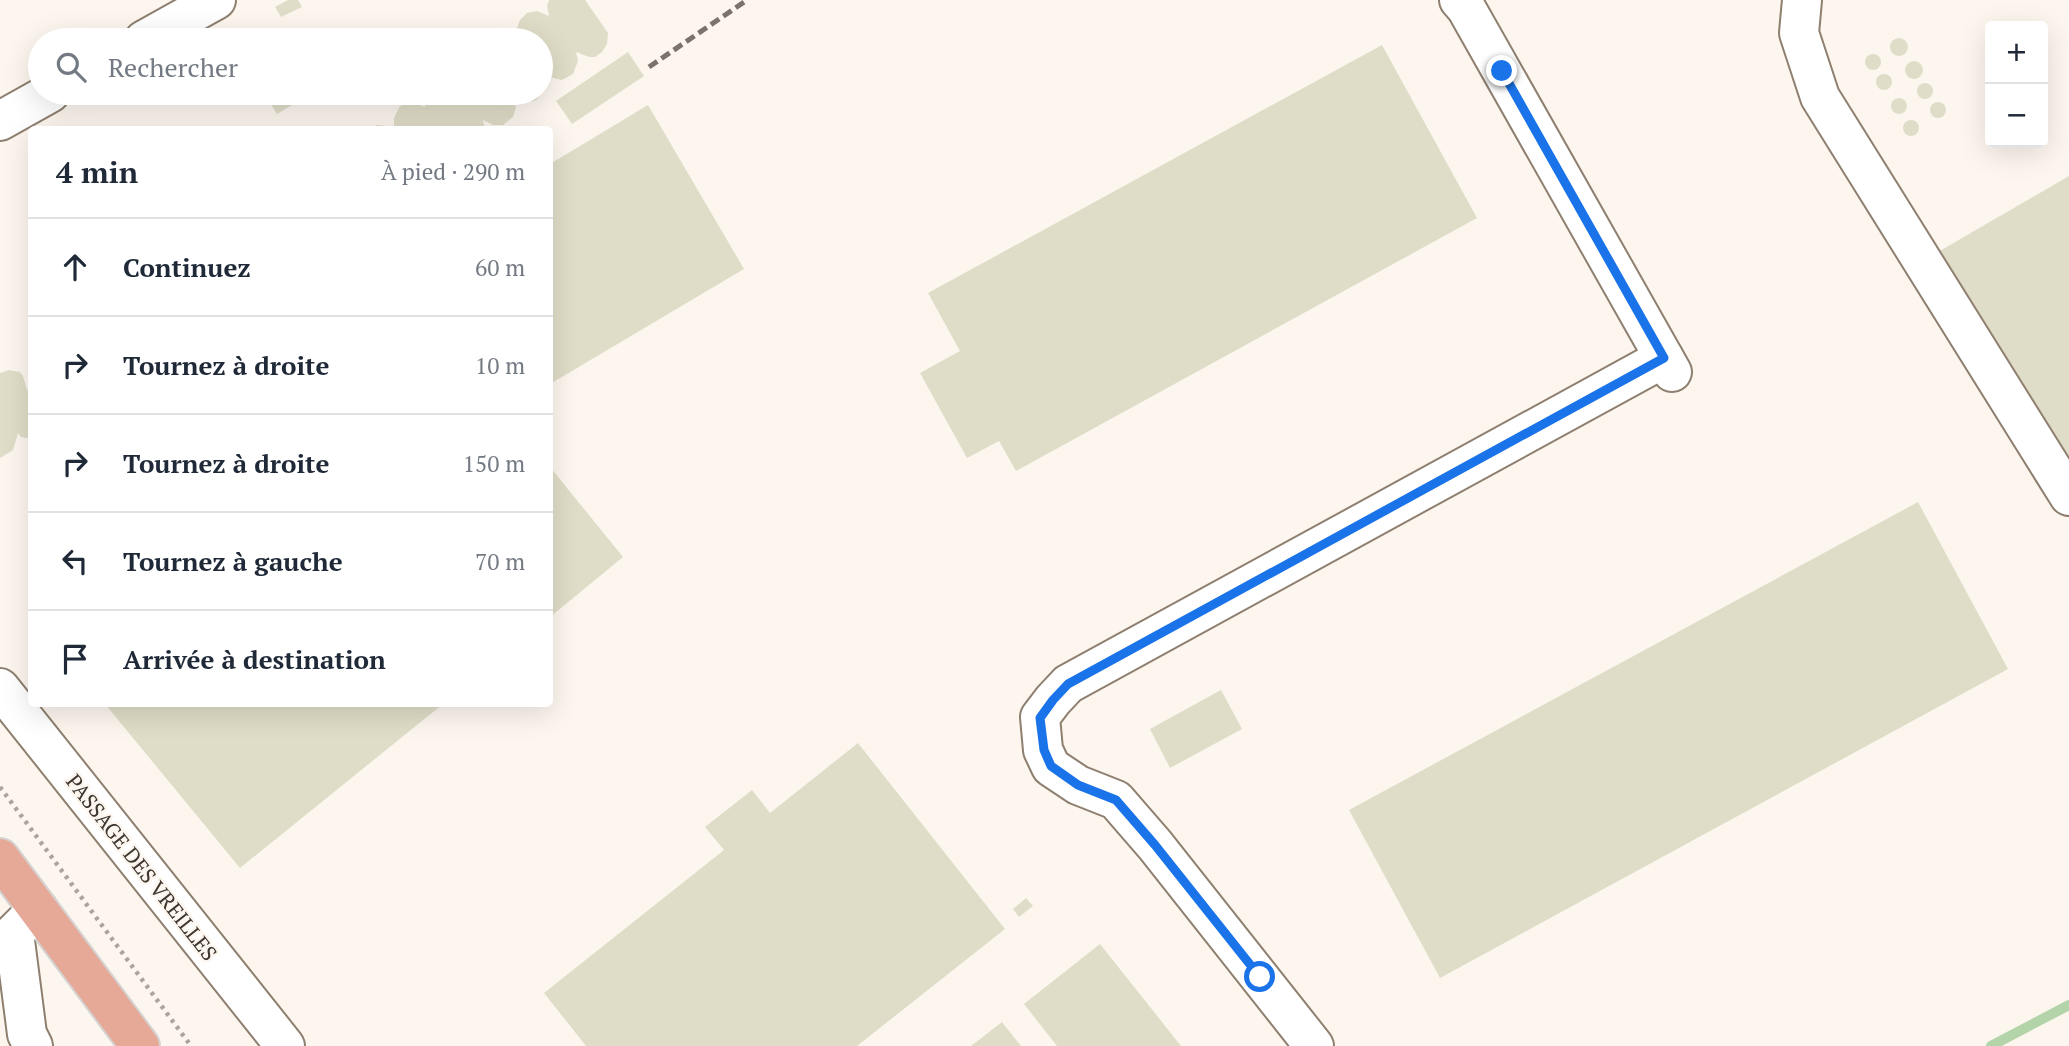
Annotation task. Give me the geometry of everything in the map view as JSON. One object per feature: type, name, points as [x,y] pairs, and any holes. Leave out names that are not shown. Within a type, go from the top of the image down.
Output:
[{"type":"main road","points":[[0,858],[140,1046]]},
{"type":"street","points":[[166,28],[216,0]]},
{"type":"street","points":[[1314,1046],[1155,845],[1116,800],[1078,785],[1051,766],[1044,750],[1040,718],[1068,684],[1668,365],[1466,8],[1458,0]]},
{"type":"street","points":[[1802,0],[1799,33],[1820,97],[2069,496]]},
{"type":"street","points":[[0,121],[29,105]]},
{"type":"street","name":"PASSAGE DES VREILLES","points":[[0,688],[285,1046]]},
{"type":"street","points":[[33,1046],[27,1034],[15,933],[38,909]]},
{"type":"path","points":[[0,787],[191,1046]]},
{"type":"building","points":[[288,0],[298,0],[302,7],[281,17],[275,7]]},
{"type":"building","points":[[549,0],[585,0],[608,33],[607,44],[595,57],[576,52],[578,61],[573,74],[562,80],[553,78],[553,28],[517,28],[527,13],[537,11],[549,16]]},
{"type":"building","points":[[1899,38],[1905,41],[1908,47],[1905,53],[1899,56],[1893,53],[1890,47],[1893,41]]},
{"type":"building","points":[[1382,45],[1477,218],[1016,471],[999,441],[967,458],[920,373],[960,351],[928,293]]},
{"type":"building","points":[[628,52],[644,76],[572,124],[556,101]]},
{"type":"building","points":[[1873,54],[1879,56],[1879,68],[1873,70],[1867,68],[1865,62],[1867,56]]},
{"type":"building","points":[[1914,61],[1920,64],[1923,70],[1920,76],[1914,79],[1908,76],[1905,70],[1908,64]]},
{"type":"building","points":[[1884,74],[1890,76],[1890,88],[1884,90],[1878,88],[1876,82],[1878,76]]},
{"type":"building","points":[[1925,83],[1931,85],[1931,97],[1925,99],[1919,97],[1917,91],[1919,85]]},
{"type":"building","points":[[1896,98],[1902,98],[1907,106],[1905,112],[1896,114],[1891,109],[1891,103]]},
{"type":"building","points":[[1938,102],[1946,110],[1938,118],[1930,110]]},
{"type":"building","points":[[271,105],[292,105],[277,114]]},
{"type":"building","points":[[648,105],[744,269],[553,382],[553,162]]},
{"type":"building","points":[[400,106],[516,107],[513,117],[503,125],[493,125],[483,120],[484,126],[394,126],[394,118]]},
{"type":"building","points":[[1911,120],[1919,128],[1911,136],[1903,128]]},
{"type":"building","points":[[2069,176],[2069,479],[1938,252]]},
{"type":"building","points":[[9,370],[20,372],[23,376],[28,389],[28,438],[21,437],[18,433],[13,450],[0,458],[0,373]]},
{"type":"building","points":[[553,471],[623,557],[553,615]]},
{"type":"building","points":[[1918,502],[2008,669],[1440,978],[1349,810]]},
{"type":"building","points":[[1221,690],[1242,729],[1170,768],[1150,729]]},
{"type":"building","points":[[107,707],[439,707],[240,868]]},
{"type":"building","points":[[858,743],[1005,929],[857,1046],[586,1046],[544,993],[724,850],[705,827],[752,790],[770,813]]},
{"type":"building","points":[[1026,898],[1033,906],[1019,917],[1013,909]]},
{"type":"building","points":[[1100,944],[1181,1046],[1057,1046],[1024,1004]]},
{"type":"building","points":[[1002,1022],[1021,1046],[971,1046]]},
{"type":"waterway","points":[[1991,1046],[2069,1005]]},
{"type":"railway","points":[[649,67],[747,0]]},
{"type":"route","points":[[1260,977],[1116,800],[1078,785],[1051,766],[1044,750],[1040,718],[1068,684],[1664,358],[1502,71]]}]
